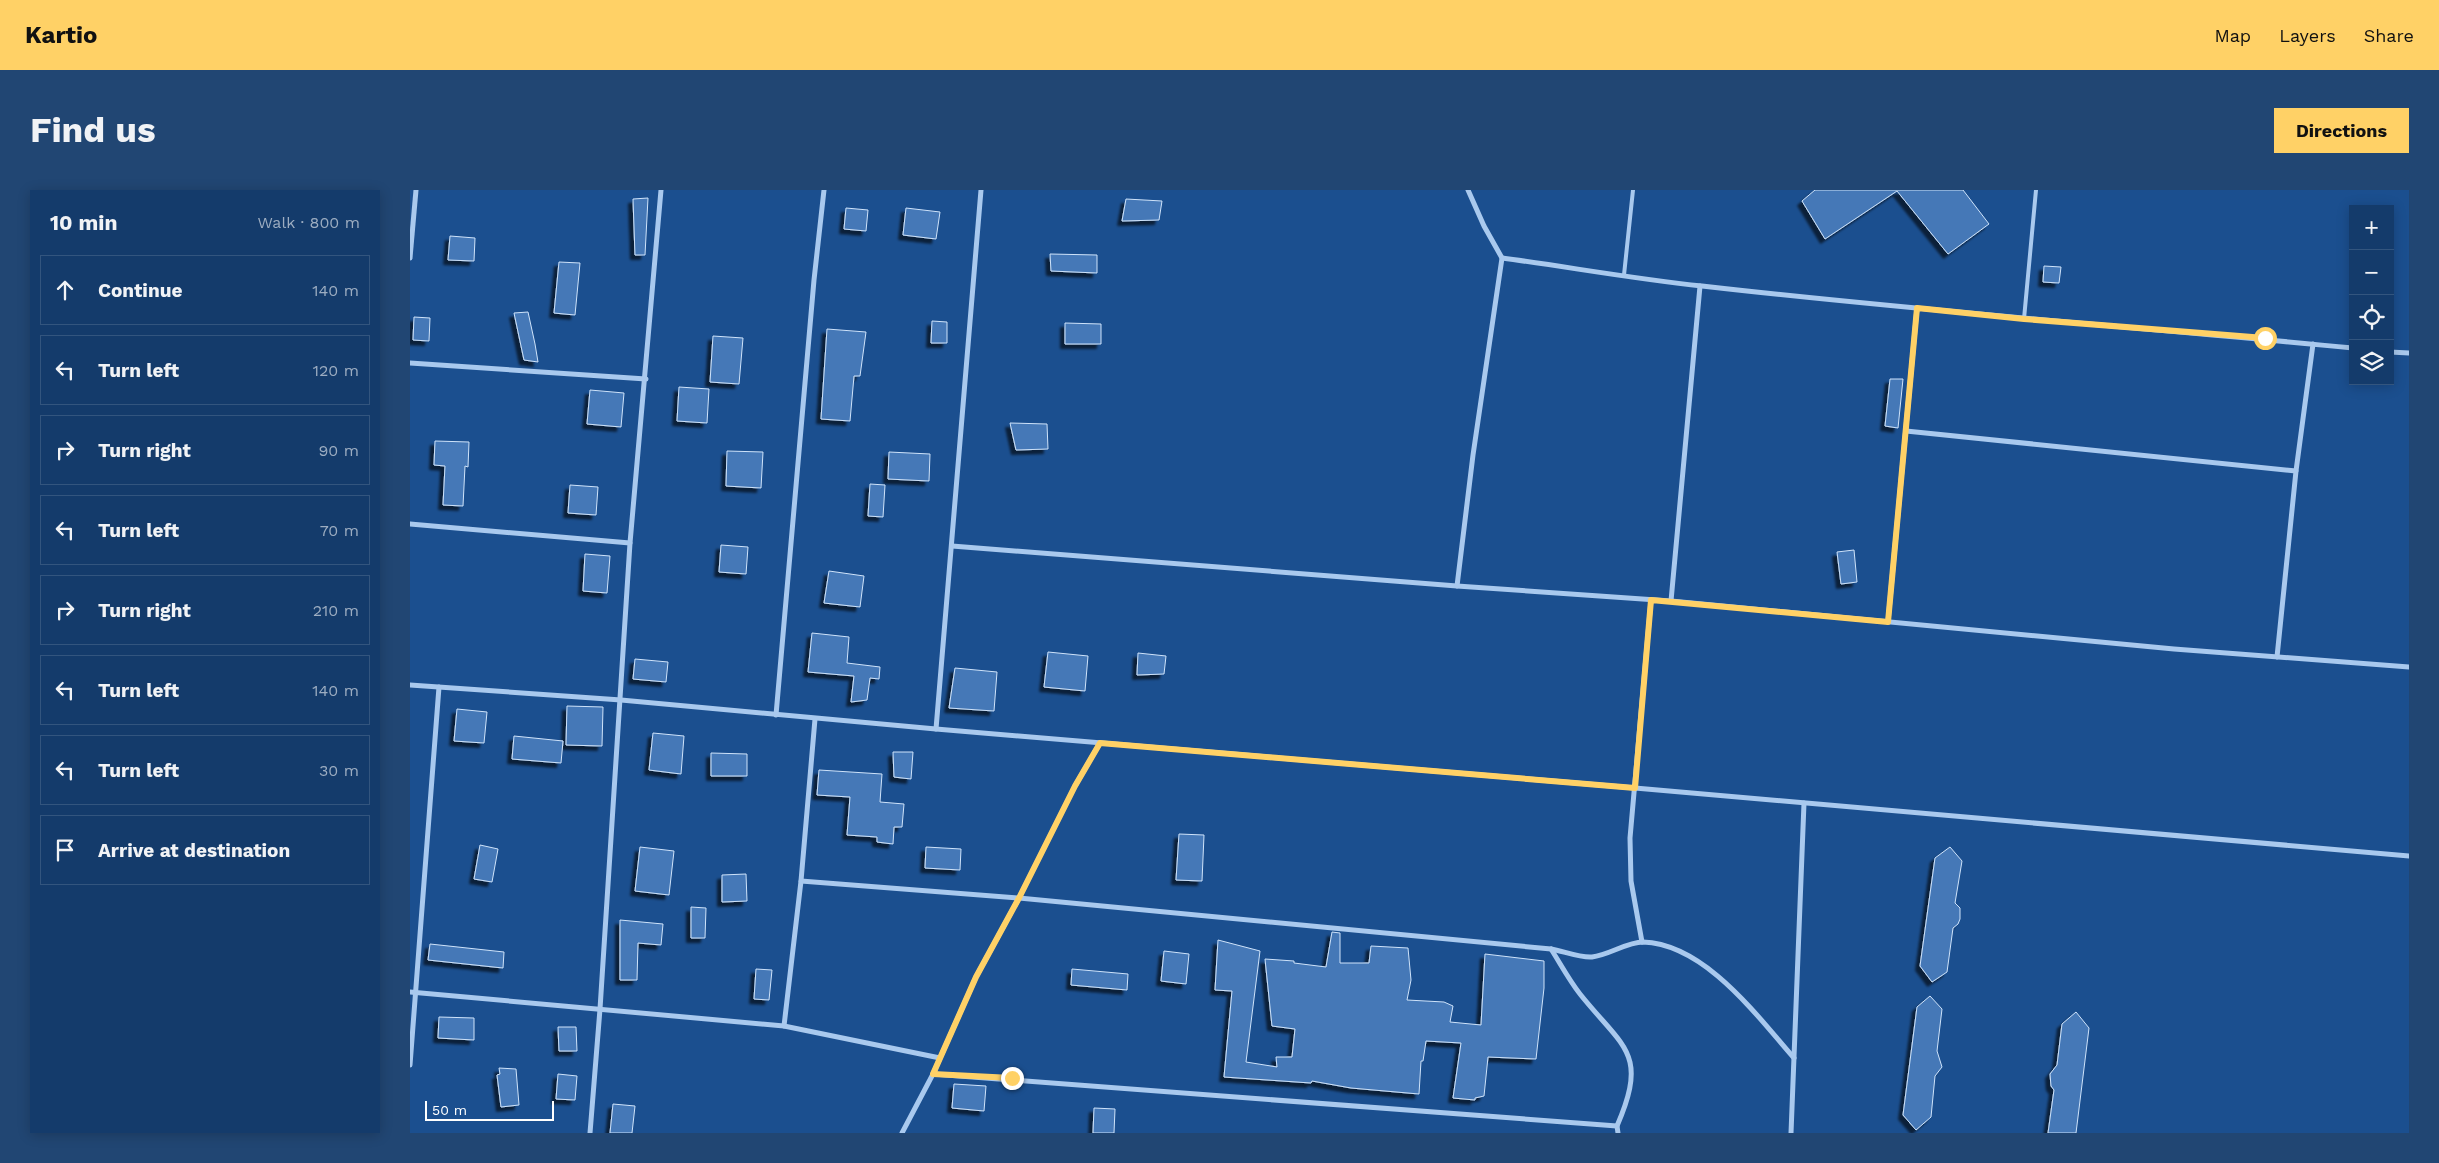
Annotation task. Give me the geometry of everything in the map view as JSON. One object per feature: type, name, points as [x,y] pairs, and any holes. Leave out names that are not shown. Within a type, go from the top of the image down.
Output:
[{"type":"street","points":[[410,258],[416,190]]},
{"type":"street","points":[[590,1133],[621,700],[630,543],[646,379],[661,190]]},
{"type":"street","points":[[776,715],[814,280],[824,190]]},
{"type":"street","points":[[936,729],[981,190]]},
{"type":"street","points":[[1457,586],[1473,455],[1502,258],[1484,226],[1468,190]]},
{"type":"street","points":[[1502,258],[1700,286],[2024,319],[2349,348]]},
{"type":"street","points":[[1671,601],[1700,286]]},
{"type":"street","points":[[1888,622],[1917,308]]},
{"type":"street","points":[[2277,657],[2296,471],[2313,344]]},
{"type":"street","points":[[2394,352],[2409,353]]},
{"type":"street","points":[[410,363],[646,379]]},
{"type":"street","points":[[1906,431],[2296,471]]},
{"type":"street","points":[[410,524],[630,543]]},
{"type":"street","points":[[952,546],[1671,601],[2277,657],[2409,667]]},
{"type":"street","points":[[1642,942],[1631,881],[1630,838],[1651,600]]},
{"type":"street","points":[[410,685],[621,700],[936,729],[2409,856]]},
{"type":"street","points":[[410,1065],[412,992],[439,687]]},
{"type":"street","points":[[784,1026],[801,881],[815,718]]},
{"type":"street","points":[[902,1133],[933,1074],[976,977],[1019,898],[1075,786],[1100,743]]},
{"type":"street","points":[[1790,1133],[1804,803]]},
{"type":"street","points":[[801,881],[1019,898],[1551,948],[1591,957],[1642,942],[1669,947],[1698,960],[1752,1010],[1794,1058]]},
{"type":"street","points":[[1551,948],[1579,993],[1622,1042],[1631,1063],[1632,1084],[1617,1126],[1618,1133]]},
{"type":"street","points":[[412,992],[784,1026],[940,1058]]},
{"type":"street","points":[[933,1074],[1617,1126]]},
{"type":"lane","points":[[1624,275],[1633,190]]},
{"type":"lane","points":[[2024,319],[2036,190]]},
{"type":"building","points":[[1815,190],[1963,190],[1989,224],[1948,254],[1897,191],[1825,239],[1802,201]]},
{"type":"building","points":[[648,198],[645,255],[635,255],[633,199]]},
{"type":"building","points":[[1126,199],[1162,201],[1159,220],[1122,221]]},
{"type":"building","points":[[846,208],[868,210],[866,231],[844,229]]},
{"type":"building","points":[[906,208],[940,212],[936,239],[903,235]]},
{"type":"building","points":[[450,236],[475,238],[474,261],[448,260]]},
{"type":"building","points":[[1050,254],[1097,255],[1097,273],[1051,271]]},
{"type":"building","points":[[559,262],[580,263],[575,315],[554,313]]},
{"type":"building","points":[[2044,266],[2061,267],[2059,283],[2043,282]]},
{"type":"building","points":[[528,312],[538,362],[524,360],[514,313]]},
{"type":"building","points":[[414,317],[430,318],[429,341],[413,340]]},
{"type":"building","points":[[932,321],[947,322],[947,343],[931,343]]},
{"type":"building","points":[[1065,323],[1101,324],[1101,344],[1065,344]]},
{"type":"building","points":[[827,329],[866,332],[860,376],[854,376],[850,421],[821,419]]},
{"type":"building","points":[[713,336],[743,338],[739,384],[710,382]]},
{"type":"building","points":[[1890,379],[1903,379],[1898,428],[1885,426]]},
{"type":"building","points":[[679,387],[709,389],[707,423],[677,421]]},
{"type":"building","points":[[590,390],[624,393],[621,427],[587,424]]},
{"type":"building","points":[[1010,423],[1047,424],[1048,449],[1016,450]]},
{"type":"building","points":[[435,441],[469,442],[468,467],[465,466],[463,506],[443,505],[445,466],[434,465]]},
{"type":"building","points":[[727,451],[763,452],[761,488],[726,486]]},
{"type":"building","points":[[889,452],[930,454],[929,481],[888,479]]},
{"type":"building","points":[[870,484],[885,485],[883,517],[868,516]]},
{"type":"building","points":[[570,485],[598,487],[596,515],[568,513]]},
{"type":"building","points":[[721,545],[748,547],[746,574],[719,572]]},
{"type":"building","points":[[1854,550],[1857,582],[1841,584],[1837,552]]},
{"type":"building","points":[[585,554],[610,556],[607,593],[583,591]]},
{"type":"building","points":[[829,571],[864,576],[860,607],[824,603]]},
{"type":"building","points":[[812,633],[849,637],[847,663],[880,667],[879,679],[870,678],[867,700],[851,702],[854,676],[808,672]]},
{"type":"building","points":[[1048,652],[1088,656],[1085,691],[1044,687]]},
{"type":"building","points":[[1138,653],[1166,656],[1164,674],[1137,675]]},
{"type":"building","points":[[635,659],[668,662],[666,682],[633,679]]},
{"type":"building","points":[[955,668],[997,672],[994,711],[949,708]]},
{"type":"building","points":[[567,706],[603,707],[602,746],[566,745]]},
{"type":"building","points":[[457,709],[487,712],[484,743],[454,741]]},
{"type":"building","points":[[653,733],[684,736],[681,774],[649,770]]},
{"type":"building","points":[[514,736],[563,741],[561,763],[512,759]]},
{"type":"building","points":[[893,752],[913,752],[911,779],[894,777]]},
{"type":"building","points":[[711,753],[747,754],[747,776],[711,776]]},
{"type":"building","points":[[819,770],[882,774],[880,802],[904,804],[902,827],[894,827],[893,844],[877,842],[877,837],[847,835],[850,797],[817,795]]},
{"type":"building","points":[[1179,834],[1204,835],[1202,881],[1176,880]]},
{"type":"building","points":[[480,845],[498,849],[492,882],[474,879]]},
{"type":"building","points":[[640,847],[674,851],[669,895],[635,891]]},
{"type":"building","points":[[926,847],[961,849],[960,870],[925,868]]},
{"type":"building","points":[[1950,847],[1962,861],[1955,903],[1960,908],[1960,919],[1953,928],[1947,972],[1932,982],[1920,966],[1935,858]]},
{"type":"building","points":[[746,874],[747,901],[722,902],[722,875]]},
{"type":"building","points":[[691,907],[706,908],[705,938],[691,938]]},
{"type":"building","points":[[620,920],[663,924],[661,945],[638,943],[637,980],[620,980]]},
{"type":"building","points":[[1332,932],[1340,933],[1340,963],[1369,963],[1371,946],[1408,948],[1411,980],[1407,1000],[1444,1002],[1453,1006],[1450,1022],[1481,1025],[1485,954],[1544,961],[1544,988],[1536,1059],[1488,1057],[1484,1096],[1475,1098],[1475,1100],[1453,1098],[1461,1043],[1426,1041],[1423,1061],[1421,1061],[1419,1094],[1351,1088],[1312,1081],[1311,1083],[1224,1077],[1232,991],[1215,990],[1218,940],[1260,951],[1246,1062],[1277,1067],[1276,1057],[1292,1057],[1295,1029],[1272,1026],[1265,959],[1294,961],[1294,963],[1326,967]]},
{"type":"building","points":[[430,944],[504,952],[503,968],[428,960]]},
{"type":"building","points":[[1164,951],[1189,954],[1186,984],[1161,981]]},
{"type":"building","points":[[756,969],[772,970],[769,1000],[754,999]]},
{"type":"building","points":[[1072,969],[1128,974],[1127,990],[1071,985]]},
{"type":"building","points":[[1930,996],[1942,1009],[1937,1051],[1942,1067],[1935,1076],[1931,1117],[1916,1130],[1903,1115],[1917,1007]]},
{"type":"building","points":[[2076,1012],[2089,1028],[2076,1133],[2048,1133],[2054,1090],[2051,1086],[2050,1074],[2057,1065],[2062,1024]]},
{"type":"building","points":[[439,1017],[474,1018],[474,1040],[438,1038]]},
{"type":"building","points":[[558,1027],[576,1027],[577,1051],[559,1051]]},
{"type":"building","points":[[499,1068],[516,1069],[519,1105],[501,1107],[497,1075],[500,1074]]},
{"type":"building","points":[[558,1074],[577,1076],[575,1100],[556,1099]]},
{"type":"building","points":[[954,1084],[986,1086],[984,1111],[952,1108]]},
{"type":"building","points":[[613,1104],[635,1106],[632,1133],[610,1133]]},
{"type":"building","points":[[1094,1108],[1115,1109],[1114,1133],[1093,1133]]},
{"type":"route","points":[[1012,1078],[933,1074],[976,977],[1019,898],[1075,786],[1100,743],[1635,788],[1651,600],[1888,622],[1917,308],[2024,319],[2265,338]]}]
